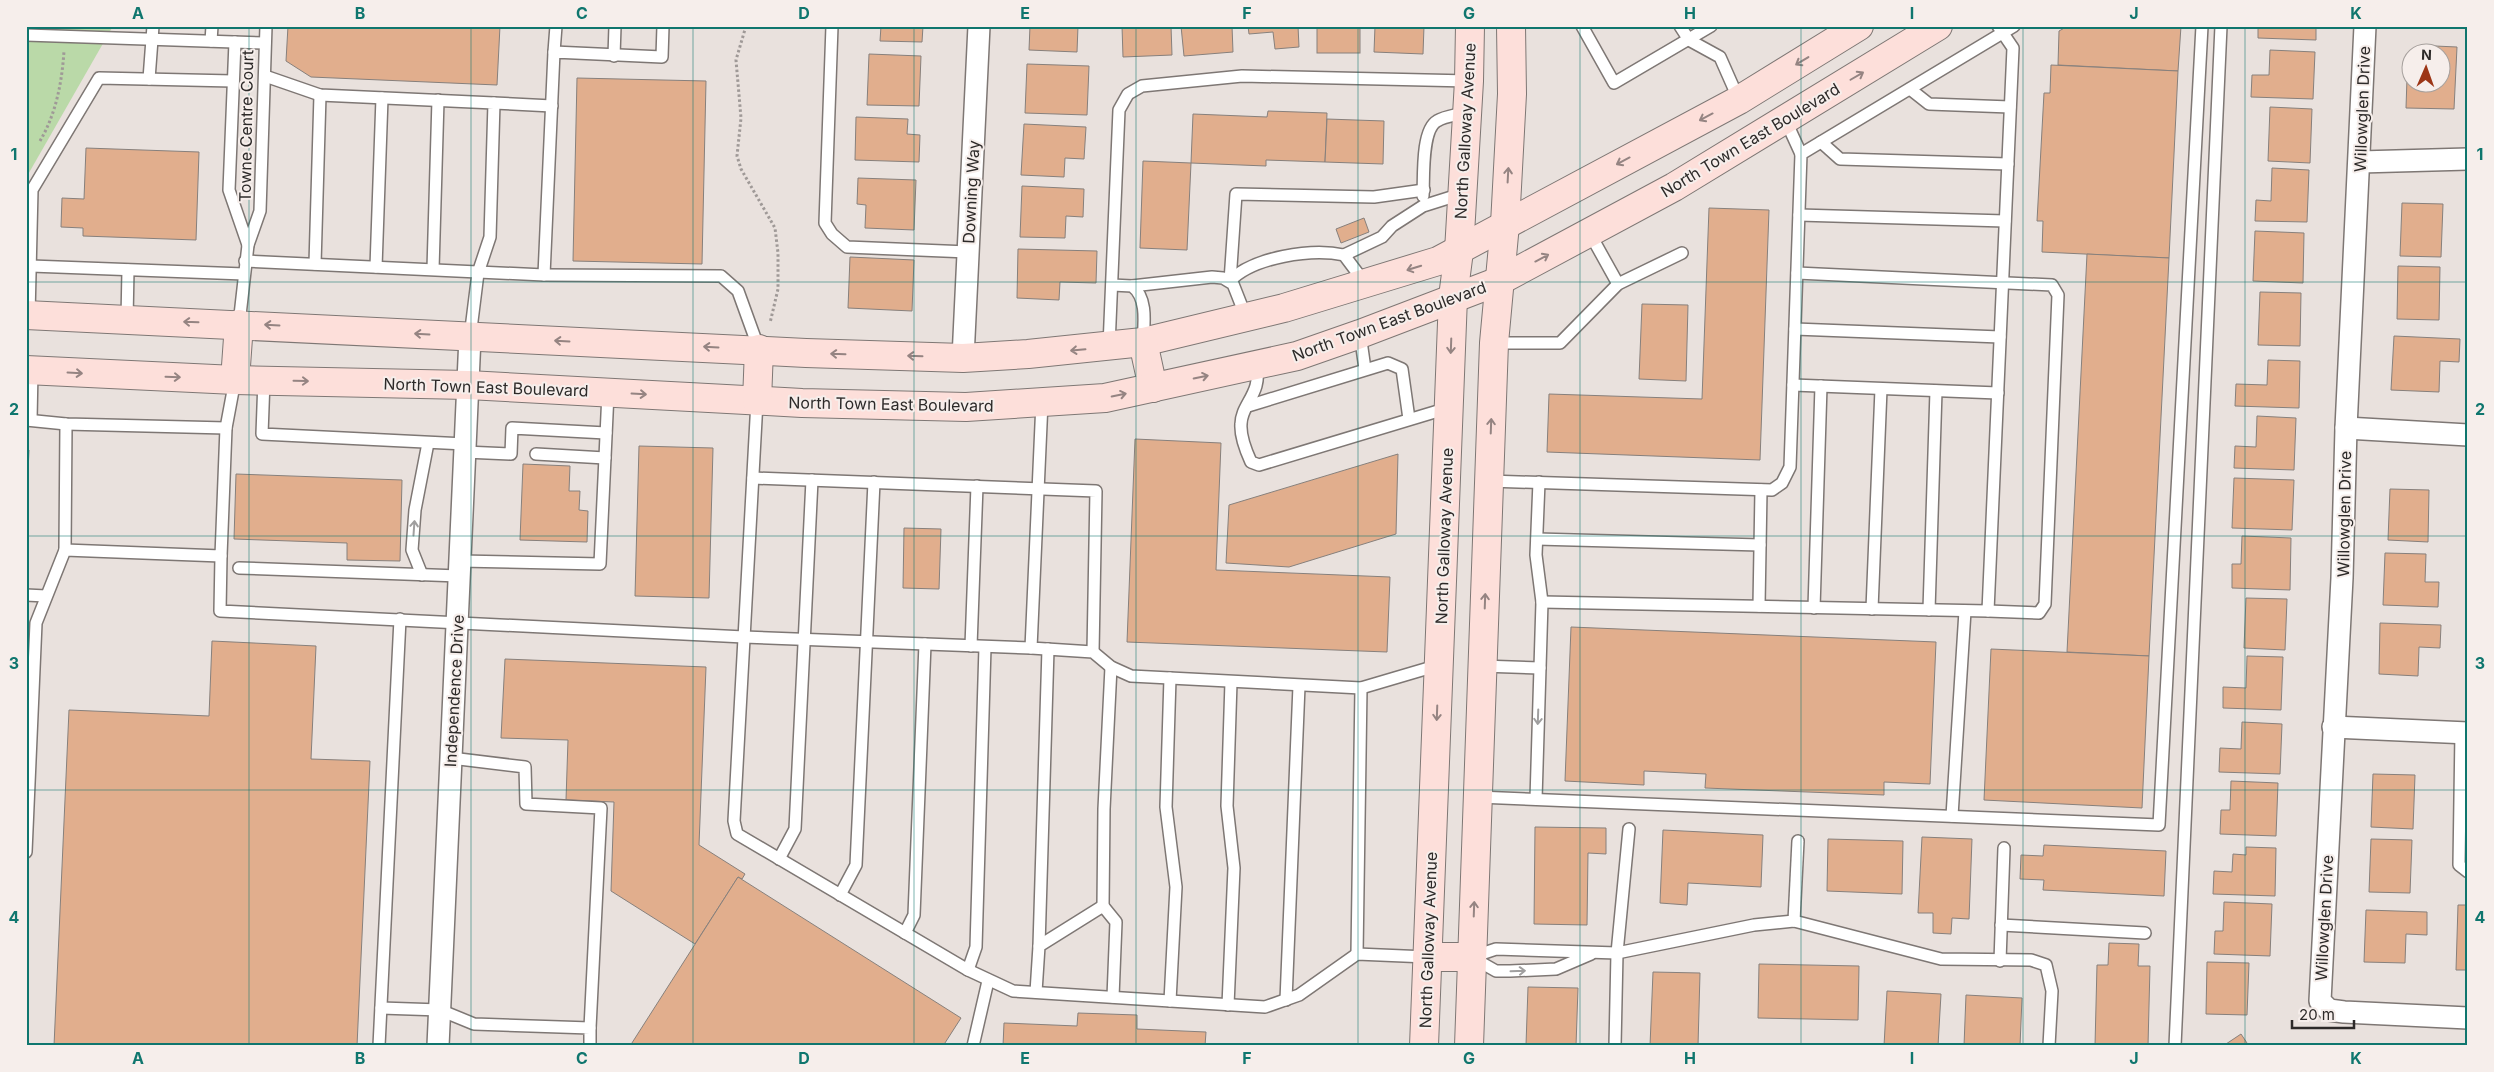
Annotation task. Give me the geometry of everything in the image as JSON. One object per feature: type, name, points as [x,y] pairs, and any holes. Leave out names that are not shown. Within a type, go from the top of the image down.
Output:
[{"type":"main road","name":"North Galloway Avenue","points":[[1424,1046],[1453,297],[1459,251],[1469,81],[1470,26]]},
{"type":"main road","points":[[1469,1046],[1494,343],[1505,224],[1512,94],[1511,26]]},
{"type":"main road","points":[[28,315],[239,324],[470,337],[963,358],[1028,354],[1143,342],[1246,318],[1366,284],[1438,261],[1739,100],[1859,26]]},
{"type":"main road","name":"North Town East Boulevard","points":[[29,371],[235,380],[468,385],[757,401],[966,408],[1105,398],[1297,356],[1499,281],[1674,187],[1938,26]]},
{"type":"main road","points":[[1764,84],[1785,119]]},
{"type":"main road","points":[[235,380],[239,324]]},
{"type":"main road","points":[[1143,342],[1153,388]]},
{"type":"main road","points":[[757,401],[759,350]]},
{"type":"main road","points":[[1439,665],[1482,666]]},
{"type":"main road","points":[[1427,957],[1472,958]]},
{"type":"street","name":"Downing Way","points":[[963,358],[979,26]]},
{"type":"street","name":"Willowglen Drive","points":[[2365,26],[2346,428],[2342,578],[2320,1001],[2329,1010],[2344,1012],[2468,1018]]},
{"type":"street","points":[[2360,162],[2468,159]]},
{"type":"street","name":"Independence Drive","points":[[438,1046],[470,337]]},
{"type":"street","points":[[2346,428],[2468,435]]},
{"type":"street","points":[[2333,727],[2464,733]]},
{"type":"lane","points":[[149,79],[152,26]]},
{"type":"lane","points":[[211,41],[212,26]]},
{"type":"lane","points":[[265,43],[266,26]]},
{"type":"lane","points":[[544,275],[556,26]]},
{"type":"lane","points":[[614,56],[615,26]]},
{"type":"lane","points":[[554,52],[662,57],[663,26]]},
{"type":"lane","points":[[832,26],[825,223],[832,234],[847,247],[968,252]]},
{"type":"lane","points":[[1582,26],[1614,83],[1711,26]]},
{"type":"lane","points":[[1680,26],[1689,40],[1720,57],[1739,100]]},
{"type":"lane","points":[[1801,154],[1910,88],[2000,30],[2014,26]]},
{"type":"lane","points":[[1478,797],[2159,825],[2202,26]]},
{"type":"lane","points":[[2175,1046],[2221,26]]},
{"type":"lane","points":[[1988,611],[2013,48],[2000,30]]},
{"type":"lane","name":"Towne Centre Court","points":[[26,35],[265,43],[260,211],[248,245],[245,261],[239,324]]},
{"type":"lane","points":[[235,42],[229,190],[248,245]]},
{"type":"lane","points":[[265,76],[320,95],[552,106]]},
{"type":"lane","points":[[1109,346],[1119,110],[1128,94],[1142,86],[1242,76],[1469,81]]},
{"type":"lane","points":[[28,315],[32,190],[100,78],[233,81]]},
{"type":"lane","points":[[1910,88],[1929,104],[2010,107]]},
{"type":"lane","points":[[315,264],[320,95]]},
{"type":"lane","points":[[376,267],[382,98]]},
{"type":"lane","points":[[433,270],[438,100]]},
{"type":"lane","points":[[470,337],[478,273],[490,238],[494,103]]},
{"type":"lane","points":[[1423,206],[1426,138],[1430,127],[1437,121],[1467,112]]},
{"type":"lane","points":[[1489,481],[1761,490],[1772,490],[1782,483],[1790,468],[1801,154],[1785,119]]},
{"type":"lane","points":[[1821,142],[1840,159],[2008,164]]},
{"type":"lane","points":[[1230,281],[1236,194],[1374,197],[1424,190]]},
{"type":"lane","points":[[1230,281],[1247,268],[1292,255],[1315,252],[1344,255],[1382,238],[1392,226],[1423,206],[1461,194]]},
{"type":"lane","points":[[1799,214],[2005,221]]},
{"type":"lane","points":[[1589,232],[1618,284]]},
{"type":"lane","points":[[1494,343],[1560,343],[1618,284],[1682,253]]},
{"type":"lane","points":[[1344,255],[1366,284]]},
{"type":"lane","points":[[245,261],[478,273],[721,276],[738,291],[759,350]]},
{"type":"lane","points":[[30,266],[244,274]]},
{"type":"lane","points":[[127,319],[128,270]]},
{"type":"lane","points":[[1542,602],[2039,613],[2045,604],[2058,295],[2052,285],[1797,273]]},
{"type":"lane","points":[[1112,285],[1132,286],[1212,277],[1230,281],[1237,290],[1246,318]]},
{"type":"lane","points":[[1132,286],[1139,293],[1142,303],[1143,342]]},
{"type":"lane","points":[[1795,329],[2000,337]]},
{"type":"lane","points":[[1360,334],[1364,368]]},
{"type":"lane","points":[[1248,406],[1383,362],[1396,365],[1402,369],[1409,420]]},
{"type":"lane","points":[[1256,365],[1258,382],[1240,423],[1244,445],[1251,462],[1259,465],[1449,408]]},
{"type":"lane","points":[[29,371],[29,420],[66,424],[226,428]]},
{"type":"lane","points":[[235,380],[226,428],[220,611],[804,640],[1093,652],[1111,667],[1130,676],[1299,686],[1361,688],[1439,665]]},
{"type":"lane","points":[[264,380],[262,434],[428,443],[517,454],[512,428],[606,433]]},
{"type":"lane","points":[[1793,385],[1998,394]]},
{"type":"lane","points":[[1814,608],[1821,386]]},
{"type":"lane","points":[[1872,609],[1881,389]]},
{"type":"lane","points":[[1929,610],[1936,391]]},
{"type":"lane","points":[[239,568],[422,575],[460,569],[600,564],[608,392]]},
{"type":"lane","points":[[757,401],[734,821],[737,834],[968,970],[988,981],[1013,991],[1265,1007],[1299,995],[1356,954],[1427,957]]},
{"type":"lane","points":[[1031,648],[1042,402]]},
{"type":"lane","points":[[26,852],[30,658],[36,623],[65,550],[66,424]]},
{"type":"lane","points":[[422,575],[412,550],[415,510],[428,443]]},
{"type":"lane","points":[[536,454],[605,458]]},
{"type":"lane","points":[[753,478],[1096,491],[1093,652]]},
{"type":"lane","points":[[779,859],[795,829],[812,480]]},
{"type":"lane","points":[[840,895],[856,865],[874,482]]},
{"type":"lane","points":[[1536,799],[1542,602],[1536,555],[1539,482]]},
{"type":"lane","points":[[971,646],[977,486]]},
{"type":"lane","points":[[1759,606],[1761,490]]},
{"type":"lane","points":[[1537,539],[1760,545]]},
{"type":"lane","points":[[65,550],[221,556]]},
{"type":"lane","points":[[26,595],[46,596]]},
{"type":"lane","points":[[1952,816],[1965,611]]},
{"type":"lane","points":[[379,1046],[400,619]]},
{"type":"lane","points":[[905,933],[914,914],[925,644]]},
{"type":"lane","points":[[968,970],[976,947],[986,647]]},
{"type":"lane","points":[[1036,992],[1048,649]]},
{"type":"lane","points":[[1482,666],[1540,668]]},
{"type":"lane","points":[[1111,667],[1104,809],[1103,906],[1116,922],[1113,997]]},
{"type":"lane","points":[[1170,678],[1166,807],[1176,887],[1170,1001]]},
{"type":"lane","points":[[1228,1005],[1234,868],[1226,806],[1231,682]]},
{"type":"lane","points":[[1286,1000],[1299,686]]},
{"type":"lane","points":[[1356,954],[1361,688]]},
{"type":"lane","points":[[2464,733],[2459,865],[2468,872]]},
{"type":"lane","points":[[451,758],[525,767],[526,804],[601,808],[590,1046]]},
{"type":"lane","points":[[1615,1046],[1617,953],[1628,829]]},
{"type":"lane","points":[[1794,921],[1798,841]]},
{"type":"lane","points":[[2000,961],[2004,848]]},
{"type":"lane","points":[[1039,946],[1103,906]]},
{"type":"lane","points":[[1472,958],[1496,949],[1617,953],[1754,925],[1794,921],[1941,959],[2032,960],[2046,965],[2052,991],[2049,1046]]},
{"type":"lane","points":[[2001,925],[2145,933]]},
{"type":"lane","points":[[1472,958],[1496,971],[1510,971],[1556,969],[1595,953]]},
{"type":"lane","points":[[973,1046],[988,981]]},
{"type":"lane","points":[[381,1008],[440,1010],[474,1024],[590,1028]]},
{"type":"path","points":[[746,26],[736,60],[741,118],[737,156],[741,169],[775,228],[778,253],[778,289],[770,322]]},
{"type":"path","points":[[39,143],[52,117],[59,92],[65,37]]},
{"type":"green space","points":[[26,26],[113,26],[26,178]]},
{"type":"building","points":[[288,26],[500,26],[497,85],[311,77],[286,61]]},
{"type":"building","points":[[881,26],[923,26],[922,42],[880,41]]},
{"type":"building","points":[[1030,26],[1078,26],[1077,52],[1029,50]]},
{"type":"building","points":[[1122,26],[1171,26],[1172,55],[1123,57]]},
{"type":"building","points":[[1181,26],[1232,26],[1233,52],[1184,56]]},
{"type":"building","points":[[1248,26],[1298,26],[1299,47],[1275,49],[1273,32],[1249,34]]},
{"type":"building","points":[[1317,26],[1360,26],[1360,53],[1317,53]]},
{"type":"building","points":[[1375,26],[1424,26],[1423,54],[1374,52]]},
{"type":"building","points":[[2068,26],[2181,26],[2178,71],[2058,65],[2059,31]]},
{"type":"building","points":[[2258,26],[2316,26],[2316,40],[2258,38]]},
{"type":"building","points":[[2452,47],[2457,47],[2454,109],[2406,108],[2407,92],[2452,92]]},
{"type":"building","points":[[2270,50],[2315,52],[2313,99],[2251,97],[2252,75],[2269,75]]},
{"type":"building","points":[[869,54],[921,56],[919,106],[867,105]]},
{"type":"building","points":[[1027,64],[1089,66],[1087,115],[1025,113]]},
{"type":"building","points":[[2051,65],[2178,71],[2169,258],[2042,252],[2043,221],[2037,221],[2044,93],[2050,93]]},
{"type":"building","points":[[2467,71],[2468,110],[2466,110]]},
{"type":"building","points":[[577,78],[706,81],[702,264],[573,261]]},
{"type":"building","points":[[2270,107],[2312,109],[2310,163],[2268,161]]},
{"type":"building","points":[[1268,111],[1327,113],[1325,162],[1266,160],[1266,166],[1191,163],[1193,114],[1267,117]]},
{"type":"building","points":[[856,117],[908,119],[907,134],[920,135],[919,162],[855,160]]},
{"type":"building","points":[[1327,119],[1384,121],[1383,164],[1325,162]]},
{"type":"building","points":[[1024,124],[1086,127],[1084,159],[1065,158],[1064,177],[1021,175]]},
{"type":"building","points":[[86,148],[199,152],[196,240],[83,236],[83,228],[61,227],[62,198],[84,199]]},
{"type":"building","points":[[1143,161],[1191,163],[1187,250],[1140,248]]},
{"type":"building","points":[[2272,168],[2309,170],[2307,222],[2255,221],[2256,200],[2271,201]]},
{"type":"building","points":[[858,178],[916,180],[914,230],[865,228],[866,205],[857,204]]},
{"type":"building","points":[[1022,186],[1084,189],[1083,217],[1066,216],[1065,238],[1020,237]]},
{"type":"building","points":[[2402,203],[2443,204],[2441,257],[2400,256]]},
{"type":"building","points":[[1709,208],[1769,210],[1760,460],[1547,452],[1549,394],[1702,399]]},
{"type":"building","points":[[1364,218],[1369,232],[1341,243],[1336,229]]},
{"type":"building","points":[[2255,231],[2304,233],[2303,283],[2253,281]]},
{"type":"building","points":[[1018,249],[1097,251],[1096,283],[1060,282],[1059,300],[1017,298]]},
{"type":"building","points":[[2087,254],[2169,258],[2149,656],[2067,652]]},
{"type":"building","points":[[850,257],[914,260],[912,311],[848,308]]},
{"type":"building","points":[[2398,266],[2440,267],[2439,320],[2397,319]]},
{"type":"building","points":[[2260,292],[2301,293],[2300,346],[2258,345]]},
{"type":"building","points":[[1642,304],[1688,305],[1686,381],[1639,379]]},
{"type":"building","points":[[2394,336],[2460,339],[2459,362],[2440,361],[2439,392],[2391,390]]},
{"type":"building","points":[[2268,360],[2300,361],[2299,408],[2235,406],[2236,384],[2267,385]]},
{"type":"building","points":[[2257,416],[2296,418],[2294,470],[2234,468],[2235,446],[2256,447]]},
{"type":"building","points":[[1135,439],[1221,443],[1216,570],[1390,577],[1387,652],[1127,642]]},
{"type":"building","points":[[639,446],[713,448],[709,598],[635,596]]},
{"type":"building","points":[[26,450],[29,450],[26,516]]},
{"type":"building","points":[[1398,454],[1396,534],[1289,567],[1226,563],[1229,505]]},
{"type":"building","points":[[523,464],[570,466],[569,491],[580,491],[579,510],[588,511],[587,542],[520,540]]},
{"type":"building","points":[[236,474],[402,480],[400,561],[347,560],[347,543],[234,539]]},
{"type":"building","points":[[2234,478],[2294,480],[2292,530],[2232,528]]},
{"type":"building","points":[[2390,489],[2429,490],[2428,542],[2388,540]]},
{"type":"building","points":[[904,528],[941,529],[939,589],[903,588]]},
{"type":"building","points":[[2242,536],[2291,538],[2290,590],[2232,588],[2232,564],[2241,564]]},
{"type":"building","points":[[2385,553],[2426,554],[2425,582],[2439,582],[2438,607],[2383,605]]},
{"type":"building","points":[[2246,598],[2287,599],[2285,650],[2244,648]]},
{"type":"building","points":[[2380,623],[2441,625],[2440,648],[2419,647],[2418,676],[2379,674]]},
{"type":"building","points":[[1571,627],[1936,642],[1930,784],[1884,782],[1884,795],[1705,788],[1706,774],[1644,771],[1644,785],[1565,781]]},
{"type":"building","points":[[212,641],[316,646],[311,759],[370,761],[357,1046],[54,1046],[69,710],[209,716]]},
{"type":"building","points":[[1991,649],[2149,656],[2142,808],[1984,800]]},
{"type":"building","points":[[2247,656],[2283,657],[2281,710],[2223,708],[2223,687],[2246,688]]},
{"type":"building","points":[[505,659],[706,667],[699,845],[745,874],[742,879],[738,877],[695,944],[611,891],[614,802],[566,800],[568,740],[501,738]]},
{"type":"building","points":[[2242,722],[2282,724],[2280,774],[2219,772],[2220,748],[2241,749]]},
{"type":"building","points":[[2373,774],[2415,775],[2413,829],[2371,827]]},
{"type":"building","points":[[2231,781],[2278,783],[2276,836],[2220,834],[2221,810],[2230,810]]},
{"type":"building","points":[[1535,827],[1606,828],[1606,854],[1588,853],[1587,925],[1534,924]]},
{"type":"building","points":[[1663,830],[1763,835],[1761,887],[1688,883],[1687,905],[1660,903]]},
{"type":"building","points":[[1922,837],[1972,839],[1969,919],[1952,918],[1951,934],[1933,933],[1933,913],[1918,913]]},
{"type":"building","points":[[1828,839],[1903,841],[1902,894],[1827,891]]},
{"type":"building","points":[[2371,839],[2412,840],[2410,893],[2369,892]]},
{"type":"building","points":[[2044,845],[2166,851],[2164,896],[2043,890],[2044,880],[2020,879],[2021,855],[2043,856]]},
{"type":"building","points":[[2246,847],[2276,848],[2275,896],[2213,894],[2214,871],[2232,872],[2233,854],[2246,855]]},
{"type":"building","points":[[738,877],[961,1018],[943,1046],[630,1046]]},
{"type":"building","points":[[2224,902],[2272,904],[2270,956],[2214,954],[2215,931],[2223,931]]},
{"type":"building","points":[[2458,905],[2468,905],[2468,970],[2456,970]]},
{"type":"building","points":[[2366,910],[2427,912],[2427,935],[2406,934],[2405,963],[2364,962]]},
{"type":"building","points":[[2109,943],[2139,944],[2138,966],[2150,966],[2148,1046],[2095,1046],[2097,965],[2108,965]]},
{"type":"building","points":[[2207,962],[2249,963],[2247,1015],[2206,1014]]},
{"type":"building","points":[[1759,964],[1859,966],[1858,1020],[1758,1018]]},
{"type":"building","points":[[1653,972],[1700,973],[1698,1046],[1650,1046]]},
{"type":"building","points":[[1528,987],[1578,988],[1576,1046],[1524,1046],[1526,1045]]},
{"type":"building","points":[[1887,991],[1941,994],[1938,1046],[1884,1046]]},
{"type":"building","points":[[1966,995],[2022,998],[2020,1046],[1964,1046]]},
{"type":"building","points":[[1078,1013],[1137,1015],[1137,1029],[1206,1032],[1205,1046],[1003,1046],[1004,1023],[1077,1026]]},
{"type":"building","points":[[2241,1034],[2249,1046],[2223,1046]]}]
